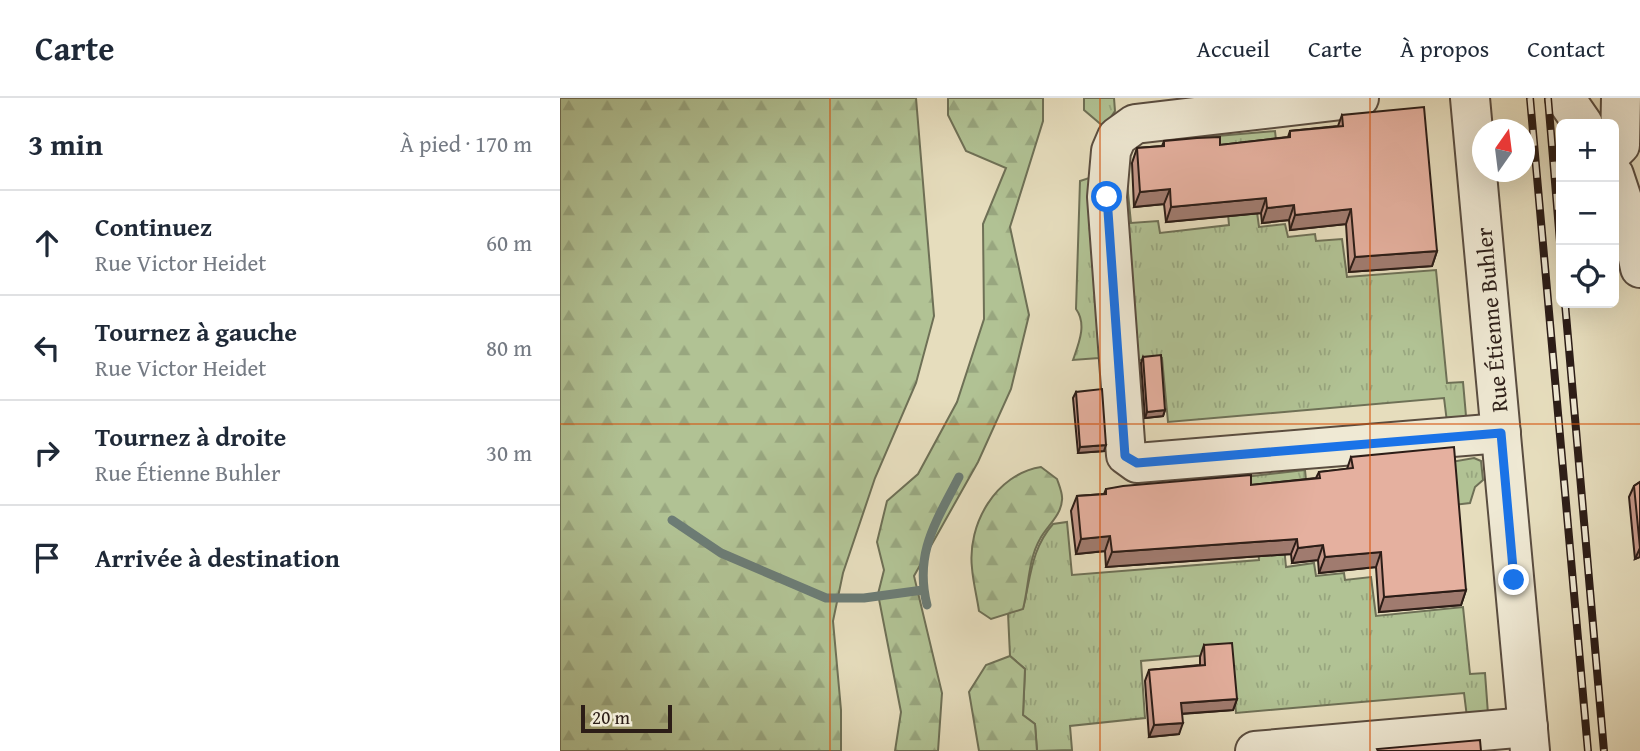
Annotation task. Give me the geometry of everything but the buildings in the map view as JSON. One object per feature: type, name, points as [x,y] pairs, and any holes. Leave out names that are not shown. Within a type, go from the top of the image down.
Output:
[{"type":"street","points":[[1359,98],[1135,124],[1117,137],[1111,151],[1107,197],[1125,456],[1137,463],[1501,433]]},
{"type":"street","name":"Rue Étienne Buhler","points":[[1469,98],[1529,739]]},
{"type":"street","points":[[1565,98],[1580,119]]},
{"type":"street","points":[[1619,146],[1621,98]]},
{"type":"street","points":[[1616,182],[1632,229],[1640,268]]},
{"type":"street","points":[[1255,751],[1529,739]]},
{"type":"green space","points":[[560,98],[916,98],[934,316],[916,383],[875,478],[843,573],[833,621],[841,710],[841,751],[560,751]]},
{"type":"green space","points":[[948,98],[1043,98],[1043,121],[1010,227],[1029,315],[1011,389],[978,462],[914,576],[942,693],[938,751],[895,751],[901,712],[878,594],[884,570],[877,542],[887,501],[918,474],[957,402],[984,319],[983,224],[1006,168],[966,151],[948,115]]},
{"type":"green space","points":[[1084,98],[1114,98],[1115,111],[1104,127],[1084,110]]},
{"type":"green space","points":[[1275,131],[1277,149],[1249,153],[1259,227],[1285,224],[1288,237],[1315,234],[1316,241],[1342,239],[1347,277],[1436,270],[1447,383],[1463,382],[1466,416],[1447,422],[1444,398],[1168,422],[1162,358],[1129,361],[1125,163],[1131,223],[1158,221],[1160,233],[1229,225],[1222,148],[1195,151],[1194,138]]},
{"type":"green space","points":[[1089,178],[1105,331],[1099,358],[1073,360],[1081,327],[1076,309],[1080,181]]},
{"type":"green space","points":[[1474,458],[1481,461],[1483,480],[1475,487],[1470,503],[1454,505],[1451,462]]},
{"type":"green space","points":[[1041,467],[1057,479],[1062,495],[1061,506],[1036,547],[1023,609],[991,619],[979,611],[972,568],[974,535],[988,504],[998,490],[1025,472]]},
{"type":"green space","points":[[1305,470],[1307,490],[1279,495],[1286,567],[1314,563],[1316,576],[1344,573],[1345,580],[1371,577],[1376,616],[1463,607],[1470,674],[1485,673],[1488,714],[1467,717],[1464,693],[1236,713],[1231,653],[1141,661],[1145,718],[1070,726],[1072,750],[1037,751],[1035,724],[1023,715],[1025,669],[1010,656],[1008,613],[1023,608],[1036,553],[1053,524],[1067,522],[1072,575],[1259,560],[1252,488],[1227,479]]},
{"type":"green space","points":[[1010,656],[1025,669],[1023,715],[1035,724],[1037,751],[979,751],[969,692],[986,665]]},
{"type":"waterway","points":[[927,605],[923,569],[925,554],[935,524],[959,477]]},
{"type":"waterway","points":[[672,520],[721,553],[826,598],[864,598],[923,590]]},
{"type":"railway","points":[[1530,98],[1588,751]]},
{"type":"railway","points":[[1548,98],[1560,245]]},
{"type":"railway","points":[[1565,308],[1604,751]]},
{"type":"route","points":[[1107,197],[1125,456],[1137,463],[1501,433],[1514,580]]}]
